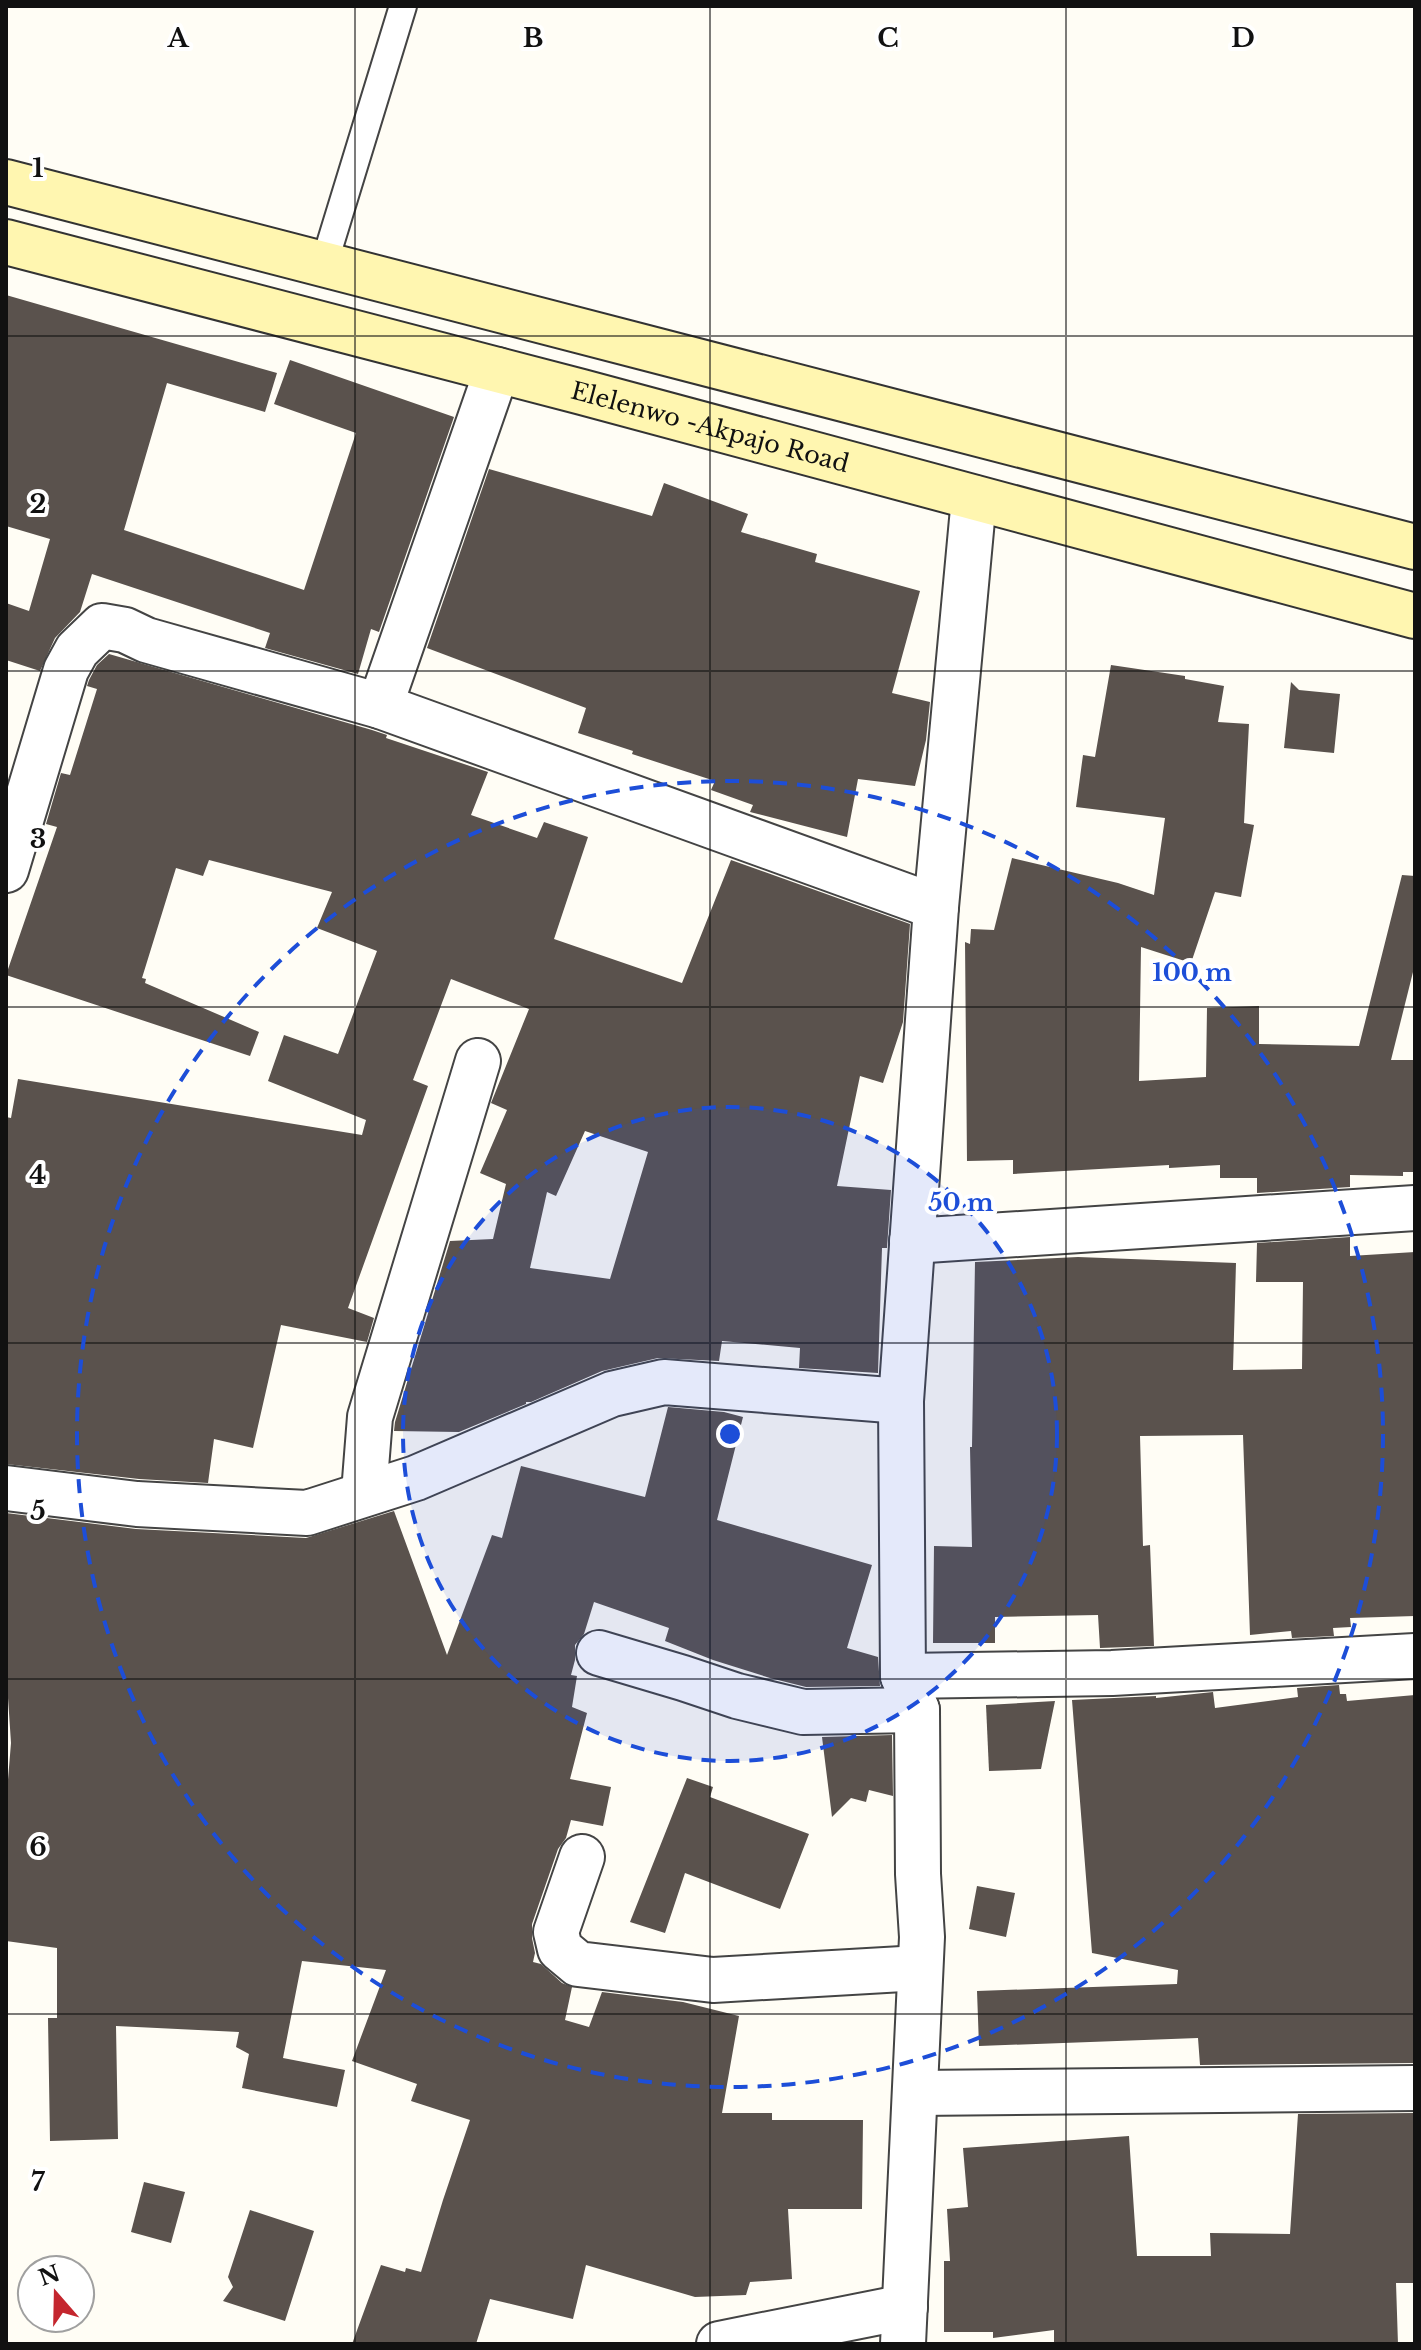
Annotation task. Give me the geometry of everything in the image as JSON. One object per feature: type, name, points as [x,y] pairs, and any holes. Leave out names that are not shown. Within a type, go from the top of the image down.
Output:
[{"type":"main road","points":[[6,182],[1415,547]]},
{"type":"main road","name":"Elelenwo -Akpajo Road","points":[[6,242],[1415,616]]},
{"type":"street","points":[[380,706],[497,370]]},
{"type":"street","points":[[719,2344],[904,2325],[922,1937],[910,1693],[901,1401],[936,907],[974,498]]},
{"type":"street","points":[[6,870],[66,670],[77,650],[102,626],[125,630],[146,640],[380,706],[936,907]]},
{"type":"street","points":[[364,1493],[370,1417],[478,1061]]},
{"type":"street","points":[[912,1241],[1415,1208]]},
{"type":"street","points":[[6,1488],[137,1504],[307,1513],[416,1478],[612,1394],[664,1382],[901,1401]]},
{"type":"street","points":[[599,1653],[737,1696],[803,1712],[910,1693],[1112,1673],[1415,1656]]},
{"type":"street","points":[[582,1857],[556,1932],[560,1949],[578,1964],[713,1980],[920,1968]]},
{"type":"street","points":[[916,2093],[1415,2088]]},
{"type":"lane","points":[[324,264],[403,6]]},
{"type":"building","points":[[6,295],[277,373],[265,412],[167,383],[124,530],[304,590],[356,433],[274,404],[290,360],[454,417],[379,632],[371,629],[358,674],[265,648],[270,633],[92,574],[80,612],[55,638],[40,671],[6,660],[6,603],[29,611],[50,539],[6,526]]},
{"type":"building","points":[[489,469],[652,516],[664,483],[748,514],[741,532],[817,554],[815,562],[920,591],[892,693],[930,702],[926,740],[915,786],[858,779],[847,837],[750,812],[753,805],[711,790],[715,781],[578,733],[586,708],[427,648]]},
{"type":"building","points":[[109,654],[372,730],[387,735],[386,738],[488,772],[471,815],[537,838],[544,822],[588,837],[554,939],[682,983],[731,860],[910,924],[903,1022],[883,1083],[860,1076],[837,1186],[891,1190],[887,1248],[882,1248],[878,1373],[799,1368],[800,1348],[722,1341],[719,1361],[658,1358],[602,1371],[459,1432],[394,1431],[450,1241],[493,1239],[506,1184],[480,1173],[507,1110],[491,1103],[529,1009],[451,979],[413,1080],[428,1086],[348,1308],[374,1318],[367,1342],[281,1325],[253,1448],[214,1439],[208,1483],[139,1479],[6,1464],[6,1117],[11,1118],[18,1079],[362,1135],[366,1120],[268,1081],[284,1035],[338,1054],[377,951],[317,928],[332,892],[209,860],[203,876],[176,868],[142,978],[146,979],[145,983],[259,1032],[250,1056],[6,975],[57,827],[46,824],[61,773],[70,775],[97,689],[87,686],[97,665]],"holes":[[[585,1131],[648,1152],[610,1279],[530,1268],[547,1192],[556,1196]]]},
{"type":"building","points":[[1111,665],[1185,676],[1185,679],[1224,686],[1218,722],[1249,724],[1244,823],[1254,825],[1241,897],[1215,892],[1191,963],[1141,947],[1139,1081],[1206,1077],[1207,1008],[1259,1006],[1259,1044],[1359,1046],[1402,875],[1415,876],[1415,964],[1391,1060],[1415,1060],[1415,1172],[1403,1172],[1403,1176],[1350,1175],[1350,1187],[1257,1193],[1257,1178],[1220,1178],[1220,1165],[1013,1174],[1013,1160],[967,1161],[965,942],[970,944],[971,929],[994,930],[1012,858],[1118,883],[1154,895],[1165,818],[1076,807],[1083,755],[1095,757]]},
{"type":"building","points":[[1291,682],[1299,690],[1340,694],[1334,753],[1284,748]]},
{"type":"building","points":[[1350,1237],[1350,1256],[1415,1252],[1415,1616],[1350,1618],[1351,1627],[1333,1628],[1334,1636],[1292,1638],[1291,1631],[1250,1635],[1243,1435],[1140,1436],[1143,1546],[1150,1545],[1154,1646],[1100,1648],[1098,1615],[995,1617],[995,1643],[933,1643],[934,1546],[972,1547],[970,1447],[975,1262],[1078,1257],[1236,1263],[1233,1370],[1302,1369],[1303,1282],[1256,1282],[1257,1243]]},
{"type":"building","points":[[668,1407],[724,1412],[743,1417],[717,1520],[872,1565],[847,1648],[878,1657],[880,1686],[806,1687],[770,1678],[665,1641],[669,1628],[594,1602],[584,1634],[575,1645],[571,1675],[577,1676],[572,1707],[587,1713],[570,1779],[611,1787],[603,1826],[571,1820],[566,1838],[558,1849],[532,1924],[533,1962],[541,1964],[562,1983],[572,1987],[565,2020],[589,2027],[602,1992],[683,2002],[739,2016],[722,2113],[772,2113],[772,2120],[863,2120],[862,2209],[788,2209],[792,2279],[750,2282],[746,2295],[695,2297],[586,2265],[573,2319],[490,2299],[476,2344],[352,2344],[381,2265],[405,2272],[406,2268],[421,2272],[470,2120],[411,2101],[417,2084],[352,2061],[386,1970],[302,1961],[283,2058],[345,2070],[337,2107],[242,2088],[249,2054],[236,2047],[239,2032],[116,2026],[118,2139],[50,2141],[48,2018],[57,2018],[57,1948],[6,1941],[6,1804],[11,1743],[6,1668],[6,1513],[136,1529],[306,1538],[394,1511],[447,1655],[492,1535],[502,1538],[521,1466],[645,1497]]},
{"type":"building","points":[[1339,1685],[1340,1694],[1346,1694],[1347,1701],[1415,1695],[1415,2063],[1200,2065],[1198,2038],[979,2046],[977,1991],[1177,1984],[1178,1970],[1092,1953],[1072,1700],[1156,1698],[1213,1692],[1215,1708],[1298,1697],[1297,1688]]},
{"type":"building","points":[[1055,1701],[1041,1769],[989,1771],[986,1705]]},
{"type":"building","points":[[892,1735],[893,1796],[869,1790],[866,1802],[851,1798],[832,1817],[822,1737]]},
{"type":"building","points":[[687,1778],[713,1787],[710,1797],[809,1834],[780,1909],[685,1873],[665,1933],[630,1922]]},
{"type":"building","points":[[977,1886],[1015,1893],[1006,1937],[969,1929]]},
{"type":"building","points":[[1415,2113],[1415,2283],[1396,2283],[1398,2344],[1054,2344],[1054,2330],[993,2338],[993,2332],[944,2332],[944,2261],[950,2261],[947,2209],[968,2207],[963,2148],[1129,2136],[1137,2256],[1211,2256],[1210,2233],[1290,2234],[1298,2114]]},
{"type":"building","points":[[144,2182],[185,2192],[171,2243],[131,2232]]},
{"type":"building","points":[[250,2210],[314,2231],[285,2321],[223,2301],[233,2287],[228,2277]]}]
